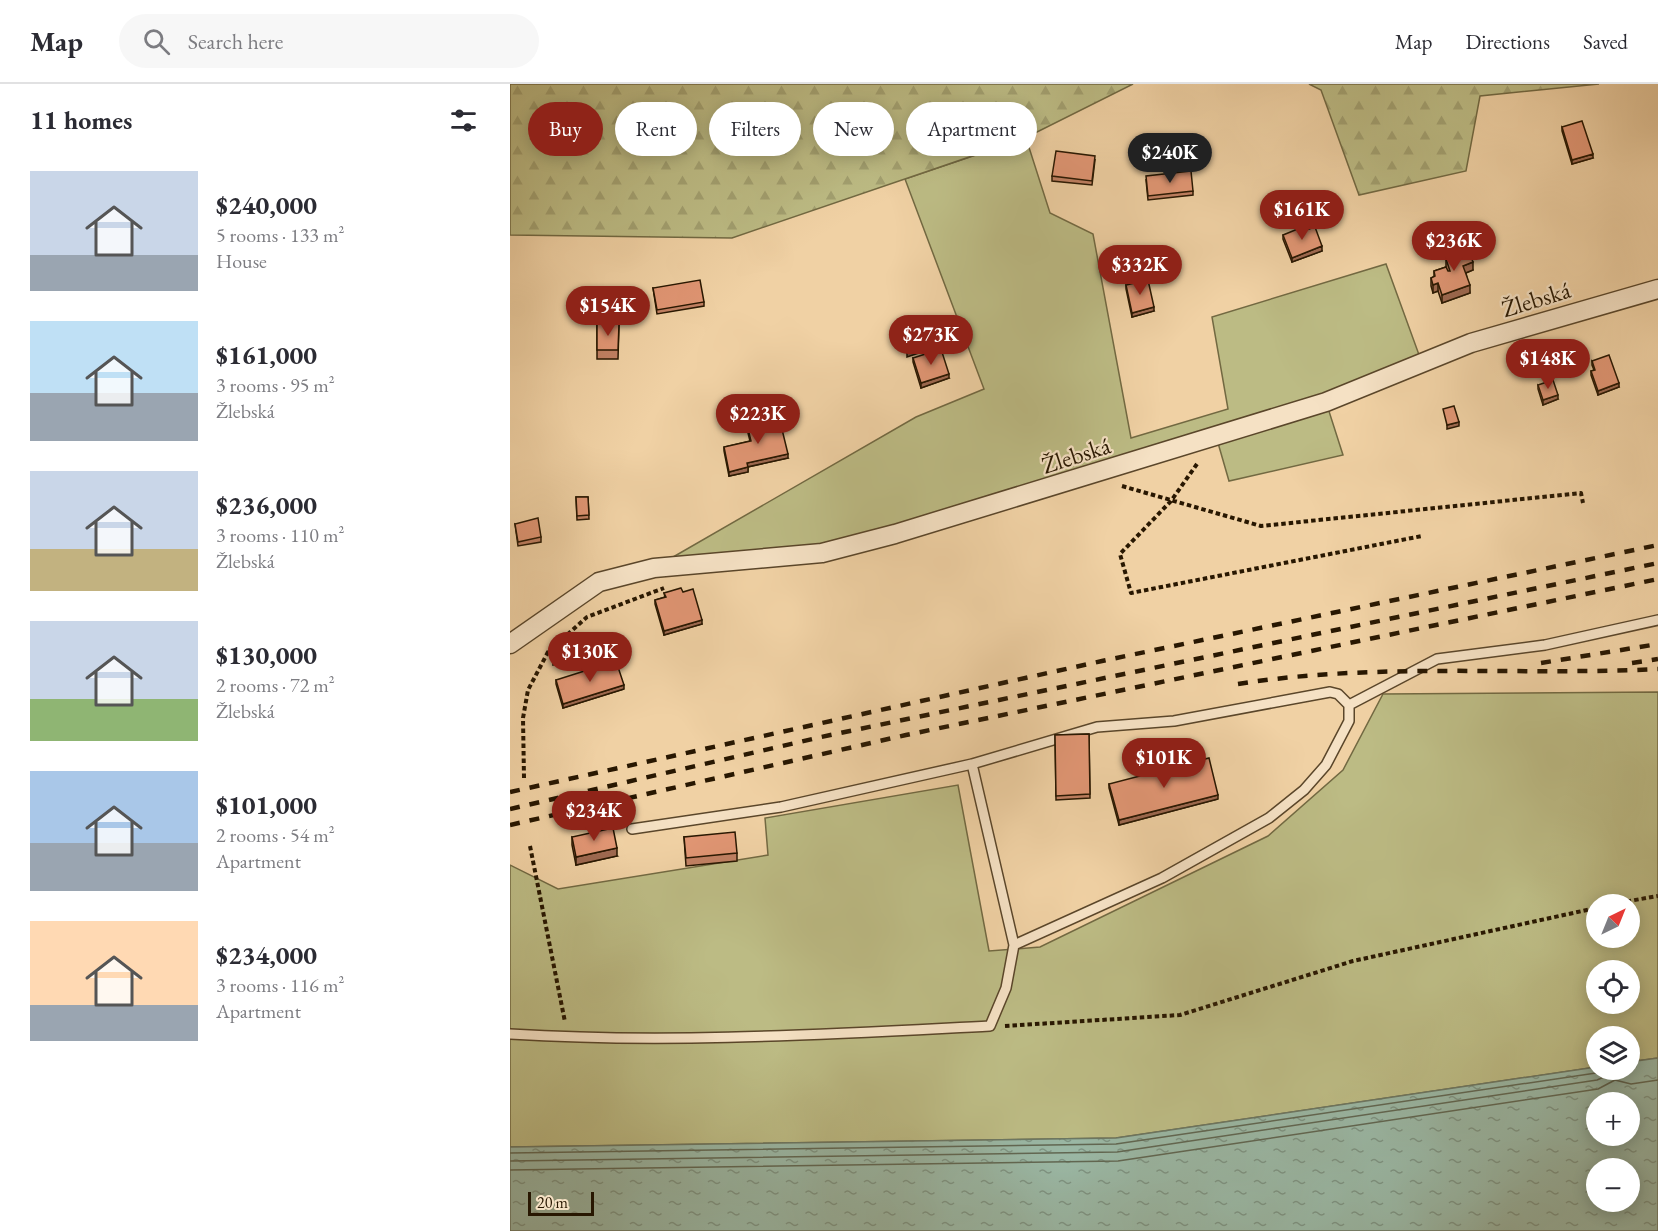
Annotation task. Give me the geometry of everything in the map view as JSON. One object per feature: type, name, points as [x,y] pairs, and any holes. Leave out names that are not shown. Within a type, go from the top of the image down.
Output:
[{"type":"street","name":"Žlebská","points":[[510,644],[599,582],[654,568],[822,553],[975,511],[1326,402],[1471,343],[1658,289]]},
{"type":"lane","points":[[1349,705],[1437,659],[1545,645],[1658,620]]},
{"type":"lane","points":[[632,829],[781,807],[972,765],[1097,727],[1174,721],[1330,692],[1338,694],[1349,705],[1349,721],[1326,765],[1304,790],[1269,818],[1162,878],[1014,945]]},
{"type":"lane","points":[[510,1034],[568,1037],[754,1037],[990,1026],[1006,988],[1014,945],[972,765]]},
{"type":"path","points":[[1216,436],[1171,501],[1120,554],[1131,593],[1422,536]]},
{"type":"path","points":[[1096,473],[1100,479],[1261,526],[1581,493],[1583,503]]},
{"type":"path","points":[[524,778],[523,717],[528,690],[548,652],[587,617],[670,586]]},
{"type":"path","points":[[530,846],[568,1037]]},
{"type":"path","points":[[1640,899],[1658,896]]},
{"type":"path","points":[[990,1026],[1180,1015],[1353,961],[1586,910]]},
{"type":"green space","points":[[510,84],[1133,84],[1037,132],[1037,102],[906,102],[906,156],[972,156],[732,238],[510,235]]},
{"type":"green space","points":[[1309,84],[1599,84],[1480,96],[1466,171],[1359,195],[1321,90]]},
{"type":"green space","points":[[973,156],[1032,156],[1050,213],[1093,234],[1131,438],[1228,409],[1212,317],[1386,264],[1422,363],[1326,402],[1343,455],[1229,481],[1216,436],[895,534],[654,568],[916,417],[984,389],[905,179]]},
{"type":"green space","points":[[1658,692],[1658,1058],[1640,1060],[1640,1026],[1586,1026],[1586,1068],[1116,1138],[510,1147],[510,865],[558,889],[768,855],[765,818],[958,785],[989,951],[1040,947],[1268,836],[1343,770],[1383,694]]},
{"type":"water","points":[[1658,1058],[1658,1231],[510,1231],[510,1147],[1116,1138],[1586,1068],[1586,1080],[1640,1080],[1640,1060]]},
{"type":"building","points":[[1582,121],[1593,154],[1572,160],[1562,127]]},
{"type":"building","points":[[1056,151],[1095,156],[1092,181],[1052,176]]},
{"type":"building","points":[[1191,171],[1193,191],[1148,196],[1146,176]]},
{"type":"building","points":[[1305,226],[1306,230],[1315,227],[1322,246],[1292,258],[1283,235]]},
{"type":"building","points":[[1466,243],[1473,262],[1463,266],[1470,285],[1442,295],[1438,283],[1433,285],[1431,278],[1435,276],[1434,271],[1446,267],[1450,271],[1446,259],[1461,253],[1458,246]]},
{"type":"building","points":[[700,280],[704,302],[657,310],[653,288]]},
{"type":"building","points":[[1148,280],[1154,307],[1132,313],[1126,285]]},
{"type":"building","points":[[597,324],[619,324],[618,350],[597,350]]},
{"type":"building","points":[[930,335],[934,344],[907,353],[905,343]]},
{"type":"building","points":[[941,349],[949,374],[921,383],[913,358]]},
{"type":"building","points":[[1609,355],[1619,383],[1598,391],[1591,371],[1595,370],[1592,361]]},
{"type":"building","points":[[1553,380],[1558,395],[1543,400],[1538,385]]},
{"type":"building","points":[[1454,406],[1459,422],[1447,425],[1443,409]]},
{"type":"building","points":[[779,417],[788,454],[747,463],[748,467],[729,472],[724,447],[751,441],[747,425]]},
{"type":"building","points":[[576,497],[588,497],[589,515],[577,516]]},
{"type":"building","points":[[538,518],[541,537],[518,542],[515,524]]},
{"type":"building","points":[[681,588],[683,592],[693,589],[702,620],[664,631],[655,600],[666,597],[664,593]]},
{"type":"building","points":[[579,642],[583,653],[553,660],[549,651]]},
{"type":"building","points":[[616,661],[624,685],[563,704],[556,680]]},
{"type":"building","points":[[1089,734],[1090,794],[1056,796],[1055,735]]},
{"type":"building","points":[[1209,758],[1218,795],[1119,820],[1109,784]]},
{"type":"building","points":[[613,828],[617,848],[576,857],[572,837]]},
{"type":"building","points":[[735,832],[737,853],[686,858],[684,837]]},
{"type":"railway","points":[[510,792],[1102,661],[1658,545]]},
{"type":"railway","points":[[510,809],[821,737],[1658,563]]},
{"type":"railway","points":[[510,825],[906,735],[1658,579]]},
{"type":"railway","points":[[1541,663],[1658,644]]},
{"type":"railway","points":[[1632,663],[1658,659]]},
{"type":"railway","points":[[1238,684],[1290,677],[1395,671],[1658,669]]}]
